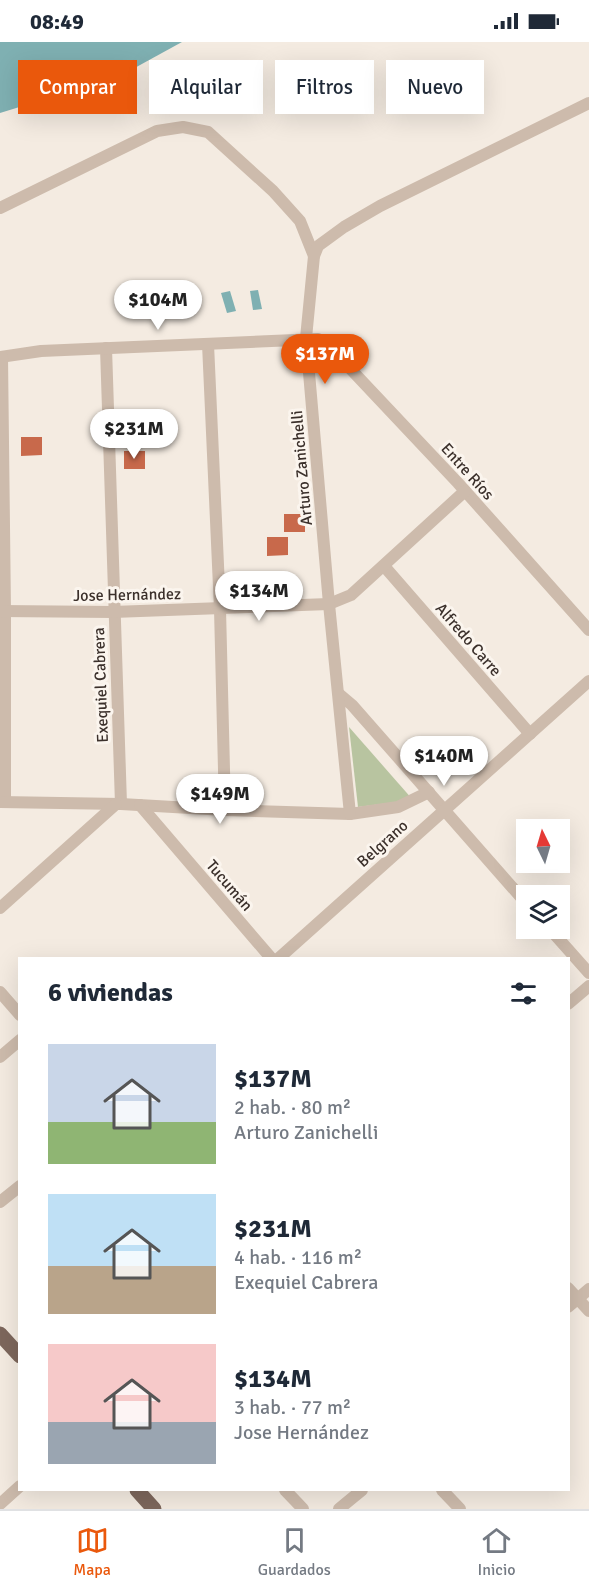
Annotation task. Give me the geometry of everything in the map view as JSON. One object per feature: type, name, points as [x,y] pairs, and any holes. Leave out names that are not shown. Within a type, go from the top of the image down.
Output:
[{"type":"main road","points":[[0,1334],[18,1354]]},
{"type":"main road","points":[[138,1491],[154,1509]]},
{"type":"street","points":[[314,256],[318,246],[344,227],[380,206],[589,103]]},
{"type":"street","points":[[0,208],[157,131],[183,127],[208,132],[273,191],[300,221],[314,256]]},
{"type":"street","name":"Arturo Zanichelli","points":[[314,256],[312,339],[329,604],[350,814]]},
{"type":"street","points":[[312,339],[41,351],[1,357],[3,802],[118,804],[350,814],[398,807],[429,792]]},
{"type":"street","name":"Entre Ríos","points":[[312,339],[327,344],[465,491],[589,630]]},
{"type":"street","points":[[208,344],[220,609],[225,810]]},
{"type":"street","name":"Exequiel Cabrera","points":[[106,348],[118,804]]},
{"type":"street","name":"Jose Hernández","points":[[3,611],[113,612],[329,604],[351,595],[465,491]]},
{"type":"street","name":"Alfredo Carre","points":[[384,566],[530,734]]},
{"type":"street","name":"Belgrano","points":[[280,957],[589,681]]},
{"type":"street","points":[[339,694],[352,705],[516,892]]},
{"type":"street","points":[[0,908],[118,804]]},
{"type":"street","name":"Tucumán","points":[[140,805],[270,957]]},
{"type":"street","points":[[559,939],[589,974]]},
{"type":"street","points":[[570,1002],[589,986]]},
{"type":"street","points":[[0,992],[18,1013]]},
{"type":"street","points":[[0,1057],[18,1042]]},
{"type":"street","points":[[0,1202],[18,1188]]},
{"type":"street","points":[[570,1305],[589,1289]]},
{"type":"street","points":[[570,1290],[589,1311]]},
{"type":"street","points":[[0,1504],[18,1488]]},
{"type":"street","points":[[286,1491],[303,1509]]},
{"type":"street","points":[[339,1509],[361,1491]]},
{"type":"street","points":[[443,1491],[460,1509]]},
{"type":"green space","points":[[349,727],[413,800],[358,807]]},
{"type":"water","points":[[0,42],[182,42],[137,67],[137,60],[18,60],[18,107],[0,113]]},
{"type":"water","points":[[258,290],[262,309],[253,310],[250,291]]},
{"type":"water","points":[[230,291],[236,311],[227,313],[221,293]]},
{"type":"building","points":[[21,437],[42,437],[42,455],[21,456]]},
{"type":"building","points":[[124,451],[145,451],[145,469],[124,469]]},
{"type":"building","points":[[284,514],[305,514],[305,532],[284,532]]},
{"type":"building","points":[[267,537],[288,537],[288,555],[267,556]]}]
